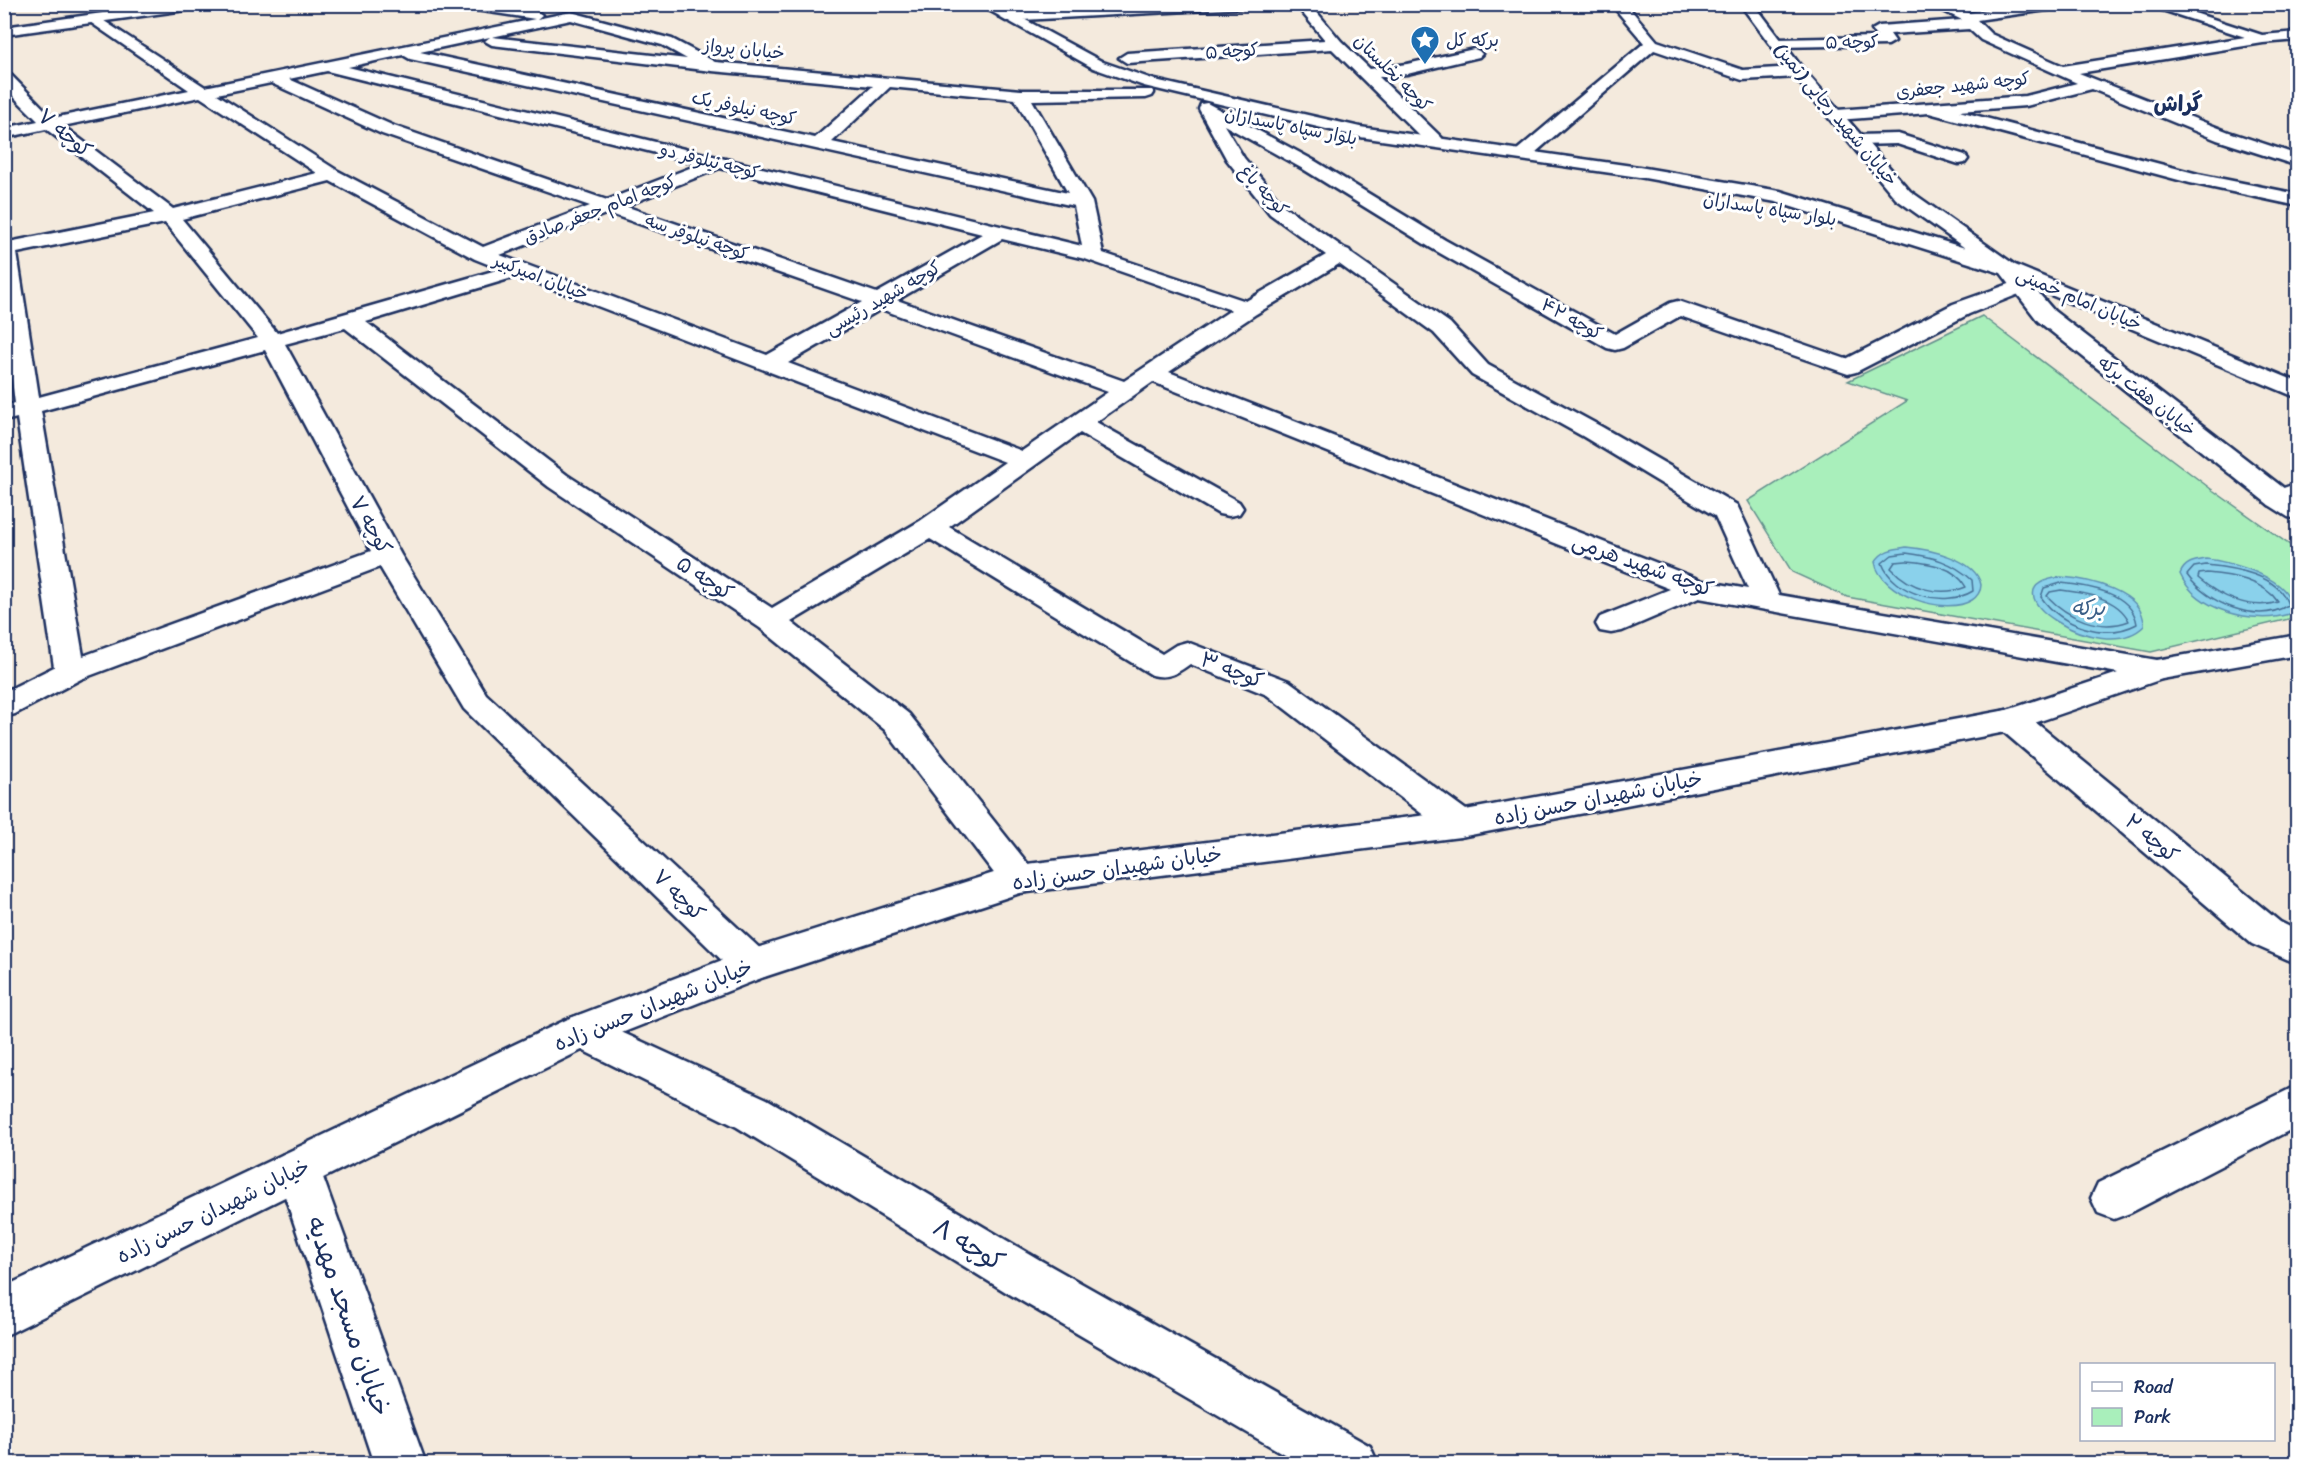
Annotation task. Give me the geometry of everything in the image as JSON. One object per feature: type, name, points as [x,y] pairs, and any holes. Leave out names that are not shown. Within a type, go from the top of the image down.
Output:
[{"type":"street","points":[[4,22],[136,4]]},
{"type":"street","points":[[4,31],[200,4]]},
{"type":"street","points":[[463,4],[560,18]]},
{"type":"street","points":[[468,5],[473,4]]},
{"type":"street","points":[[1006,17],[1150,7],[1244,4]]},
{"type":"street","name":"کوچه نخلستان","points":[[1302,4],[1336,44],[1435,141]]},
{"type":"street","points":[[1618,4],[1652,44],[1742,75],[1798,72]]},
{"type":"street","name":"خیابان شهید رجایی (تمیز)","points":[[1747,4],[1798,72],[1858,140],[1890,202],[2015,277]]},
{"type":"street","points":[[1936,4],[1970,21],[1986,37],[2061,71],[2223,136],[2298,161]]},
{"type":"street","points":[[1970,21],[2061,4]]},
{"type":"street","points":[[2151,4],[2263,39],[2298,47]]},
{"type":"street","name":"بلوار سپاه پاسداران","points":[[976,7],[1006,17],[1098,65],[1150,83],[1288,117],[1360,132],[1523,154],[1780,197],[1854,222]]},
{"type":"street","name":"بلوار سپاه پاسداران","points":[[976,7],[1081,71],[1146,93],[1207,108],[1269,123],[1518,167],[1638,185],[1763,212],[1854,222]]},
{"type":"street","points":[[1127,58],[1150,7]]},
{"type":"street","points":[[4,134],[201,91],[572,16],[668,42],[712,66]]},
{"type":"street","name":"خیابان امیرکبیر","points":[[95,19],[201,91],[332,175],[482,255],[767,365],[1025,460]]},
{"type":"street","name":"کوچه ۵","points":[[1778,43],[1888,41],[1879,30],[1970,21]]},
{"type":"street","points":[[2061,71],[2263,39],[2298,36]]},
{"type":"street","name":"خیابان پرواز","points":[[464,38],[712,66],[1022,95],[1146,93]]},
{"type":"street","name":"کوچه ۵","points":[[1098,65],[1127,58],[1336,44]]},
{"type":"street","points":[[1523,154],[1652,44]]},
{"type":"street","name":"کوچه نیلوفر یک","points":[[397,52],[1083,202]]},
{"type":"street","points":[[1367,74],[1407,69],[1474,54]]},
{"type":"street","name":"کوچه نیلوفر دو","points":[[326,66],[1093,255],[1248,309]]},
{"type":"street","name":"کوچه ۷","points":[[4,77],[50,124],[170,216],[272,341],[387,555],[476,700],[752,965]]},
{"type":"street","name":"کوچه نیلوفر سه","points":[[272,77],[388,130],[877,300],[1125,390]]},
{"type":"street","points":[[1061,79],[1022,95],[1083,202],[1093,255]]},
{"type":"street","points":[[819,144],[886,82]]},
{"type":"street","name":"کوچه شهید جعفری","points":[[1837,115],[2026,101],[2092,84]]},
{"type":"street","name":"کوچه باغ","points":[[1207,108],[1236,160],[1277,210],[1342,254],[1442,328],[1480,370],[1593,432],[1727,511],[1768,602]]},
{"type":"street","name":"کوچه ۴۲","points":[[1207,108],[1309,165],[1438,244],[1615,343],[1678,308],[1848,368],[1961,309],[2015,277]]},
{"type":"street","points":[[1932,109],[2196,179],[2298,200]]},
{"type":"street","points":[[693,156],[756,130]]},
{"type":"street","points":[[1858,140],[1898,139],[1959,159]]},
{"type":"street","name":"کوچه امام جعفر صادق","points":[[482,255],[718,163]]},
{"type":"street","points":[[70,672],[16,411],[5,249],[170,216],[332,175]]},
{"type":"street","name":"خیابان شهید رجایی (تمیز)","points":[[1854,222],[1890,202]]},
{"type":"street","name":"خیابان امام خمینی","points":[[1854,222],[1939,246],[2298,391]]},
{"type":"street","name":"کوچه شهید رئیسی","points":[[767,365],[999,232]]},
{"type":"street","points":[[771,621],[930,526],[1125,390],[1153,374],[1248,309],[1342,254]]},
{"type":"street","points":[[16,411],[349,320],[522,269]]},
{"type":"street","name":"خیابان هفت برکه","points":[[2015,277],[2046,316],[2291,500]]},
{"type":"street","name":"کوچه ۵","points":[[349,320],[558,481],[771,621],[897,722],[1019,879]]},
{"type":"street","name":"کوچه شهید هرمی","points":[[1153,374],[1696,589],[2157,670]]},
{"type":"street","points":[[1080,423],[1229,508]]},
{"type":"street","name":"کوچه ۳","points":[[930,526],[1163,668],[1187,652],[1278,688],[1460,824]]},
{"type":"street","points":[[4,706],[70,672],[387,555]]},
{"type":"street","points":[[1611,624],[1696,589]]},
{"type":"street","name":"خیابان شهیدان حسن زاده","points":[[4,1312],[582,1031],[752,965],[1019,879],[1460,824],[2011,720],[2157,670],[2298,645]]},
{"type":"street","name":"کوچه ۲","points":[[2011,720],[2266,933],[2298,949]]},
{"type":"street","name":"کوچه ۸","points":[[582,1031],[752,1113],[1023,1276],[1352,1464]]},
{"type":"street","points":[[2114,1198],[2298,1104]]},
{"type":"street","name":"خیابان مسجد مهدیه","points":[[298,1169],[400,1464]]},
{"type":"green space","points":[[1982,316],[2211,489],[2297,550],[2297,617],[2151,652],[1847,597],[1792,572],[1748,501],[1907,401],[1848,381]]},
{"type":"water","points":[[1906,547],[1938,553],[1970,568],[1981,585],[1976,597],[1960,605],[1931,604],[1901,593],[1888,584],[1879,574],[1875,562],[1888,551]]},
{"type":"water","points":[[2206,559],[2245,568],[2274,582],[2284,591],[2290,602],[2289,614],[2259,618],[2227,612],[2212,606],[2188,587],[2180,574],[2187,565]]},
{"type":"water","name":"برکه","points":[[2061,577],[2099,584],[2125,596],[2142,614],[2144,626],[2125,636],[2102,637],[2078,632],[2056,621],[2040,608],[2033,595],[2039,584]]},
{"type":"place","name":"برکه کل","points":[[1425,66]]},
{"type":"district","name":"گراش","points":[[2178,103]]}]
